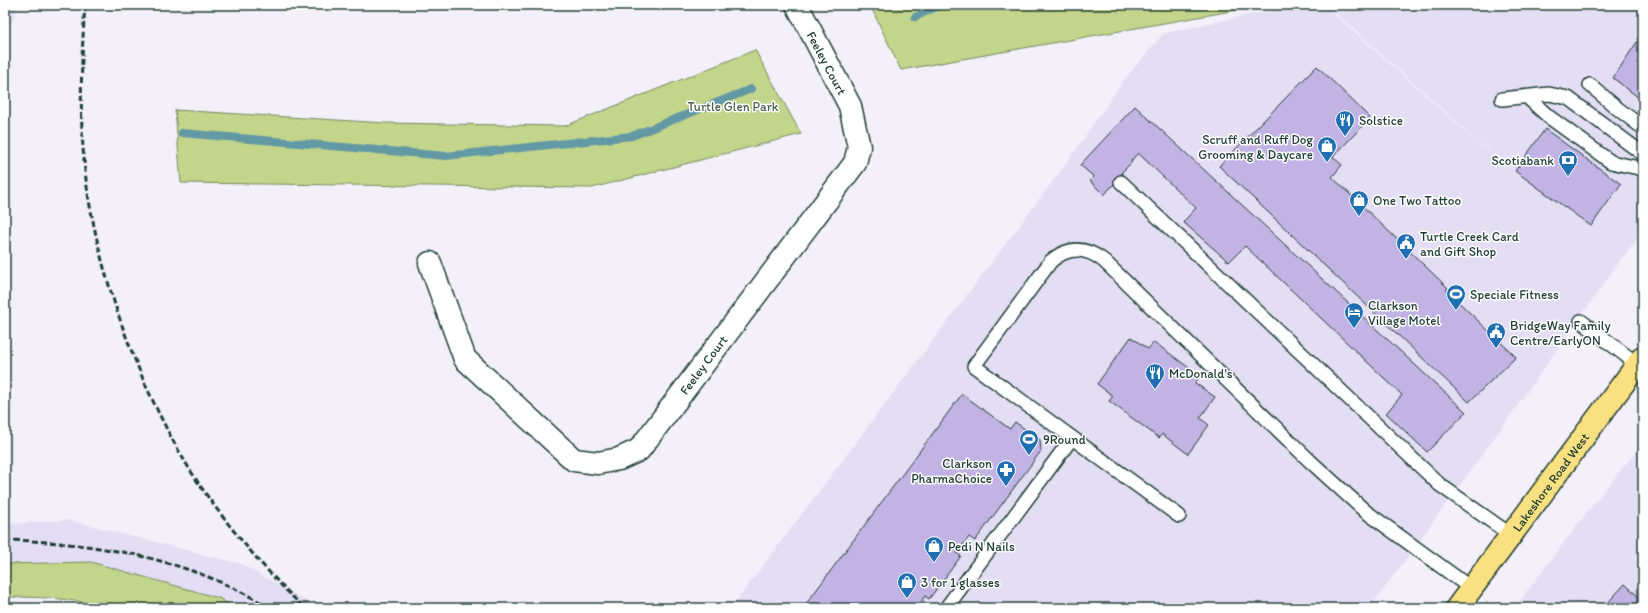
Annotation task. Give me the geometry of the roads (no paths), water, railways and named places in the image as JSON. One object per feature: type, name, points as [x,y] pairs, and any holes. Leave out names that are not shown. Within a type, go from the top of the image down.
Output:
[{"type":"main road","name":"Lakeshore Road West","points":[[1457,608],[1640,360]]},
{"type":"street","name":"Feeley Court","points":[[430,263],[465,359],[574,460],[598,463],[619,459],[639,450],[855,163],[859,147],[850,106],[797,5]]},
{"type":"lane","points":[[1590,85],[1643,128]]},
{"type":"lane","points":[[1502,99],[1549,94],[1568,98],[1643,154]]},
{"type":"lane","points":[[1527,97],[1549,117],[1612,162],[1643,169]]},
{"type":"lane","points":[[1121,182],[1440,485],[1511,535]]},
{"type":"lane","points":[[1178,516],[974,366],[1051,261],[1059,255],[1074,250],[1085,251],[1096,255],[1104,261],[1310,461],[1365,511],[1472,589]]},
{"type":"lane","points":[[1580,321],[1640,360]]},
{"type":"lane","points":[[946,608],[1072,438]]},
{"type":"waterway","points":[[915,17],[940,5]]},
{"type":"waterway","points":[[182,133],[446,156],[632,136],[751,89]]},
{"type":"railway","points":[[85,5],[81,86],[83,141],[88,195],[101,256],[123,328],[137,365],[153,400],[188,467],[208,497],[241,540],[278,582],[304,608]]},
{"type":"railway","points":[[5,540],[40,541],[108,549],[142,556],[176,565],[208,577],[240,591],[270,608]]},
{"type":"place","name":"Solstice","points":[[1345,137]]},
{"type":"place","name":"Scruff and Ruff Dog Grooming & Daycare","points":[[1327,163]]},
{"type":"place","name":"Scotiabank","points":[[1568,177]]},
{"type":"place","name":"One Two Tattoo","points":[[1359,217]]},
{"type":"place","name":"Turtle Creek Card and Gift Shop","points":[[1406,260]]},
{"type":"place","name":"Speciale Fitness","points":[[1456,311]]},
{"type":"place","name":"Clarkson Village Motel","points":[[1354,329]]},
{"type":"place","name":"BridgeWay Family Centre/EarlyON","points":[[1496,349]]},
{"type":"place","name":"McDonald's","points":[[1155,390]]},
{"type":"place","name":"9Round","points":[[1029,456]]},
{"type":"place","name":"Clarkson PharmaChoice","points":[[1006,487]]},
{"type":"place","name":"Pedi N Nails","points":[[934,563]]},
{"type":"place","name":"3 for 1 glasses","points":[[907,599]]},
{"type":"park label","name":"Turtle Glen Park","points":[[733,106]]}]
